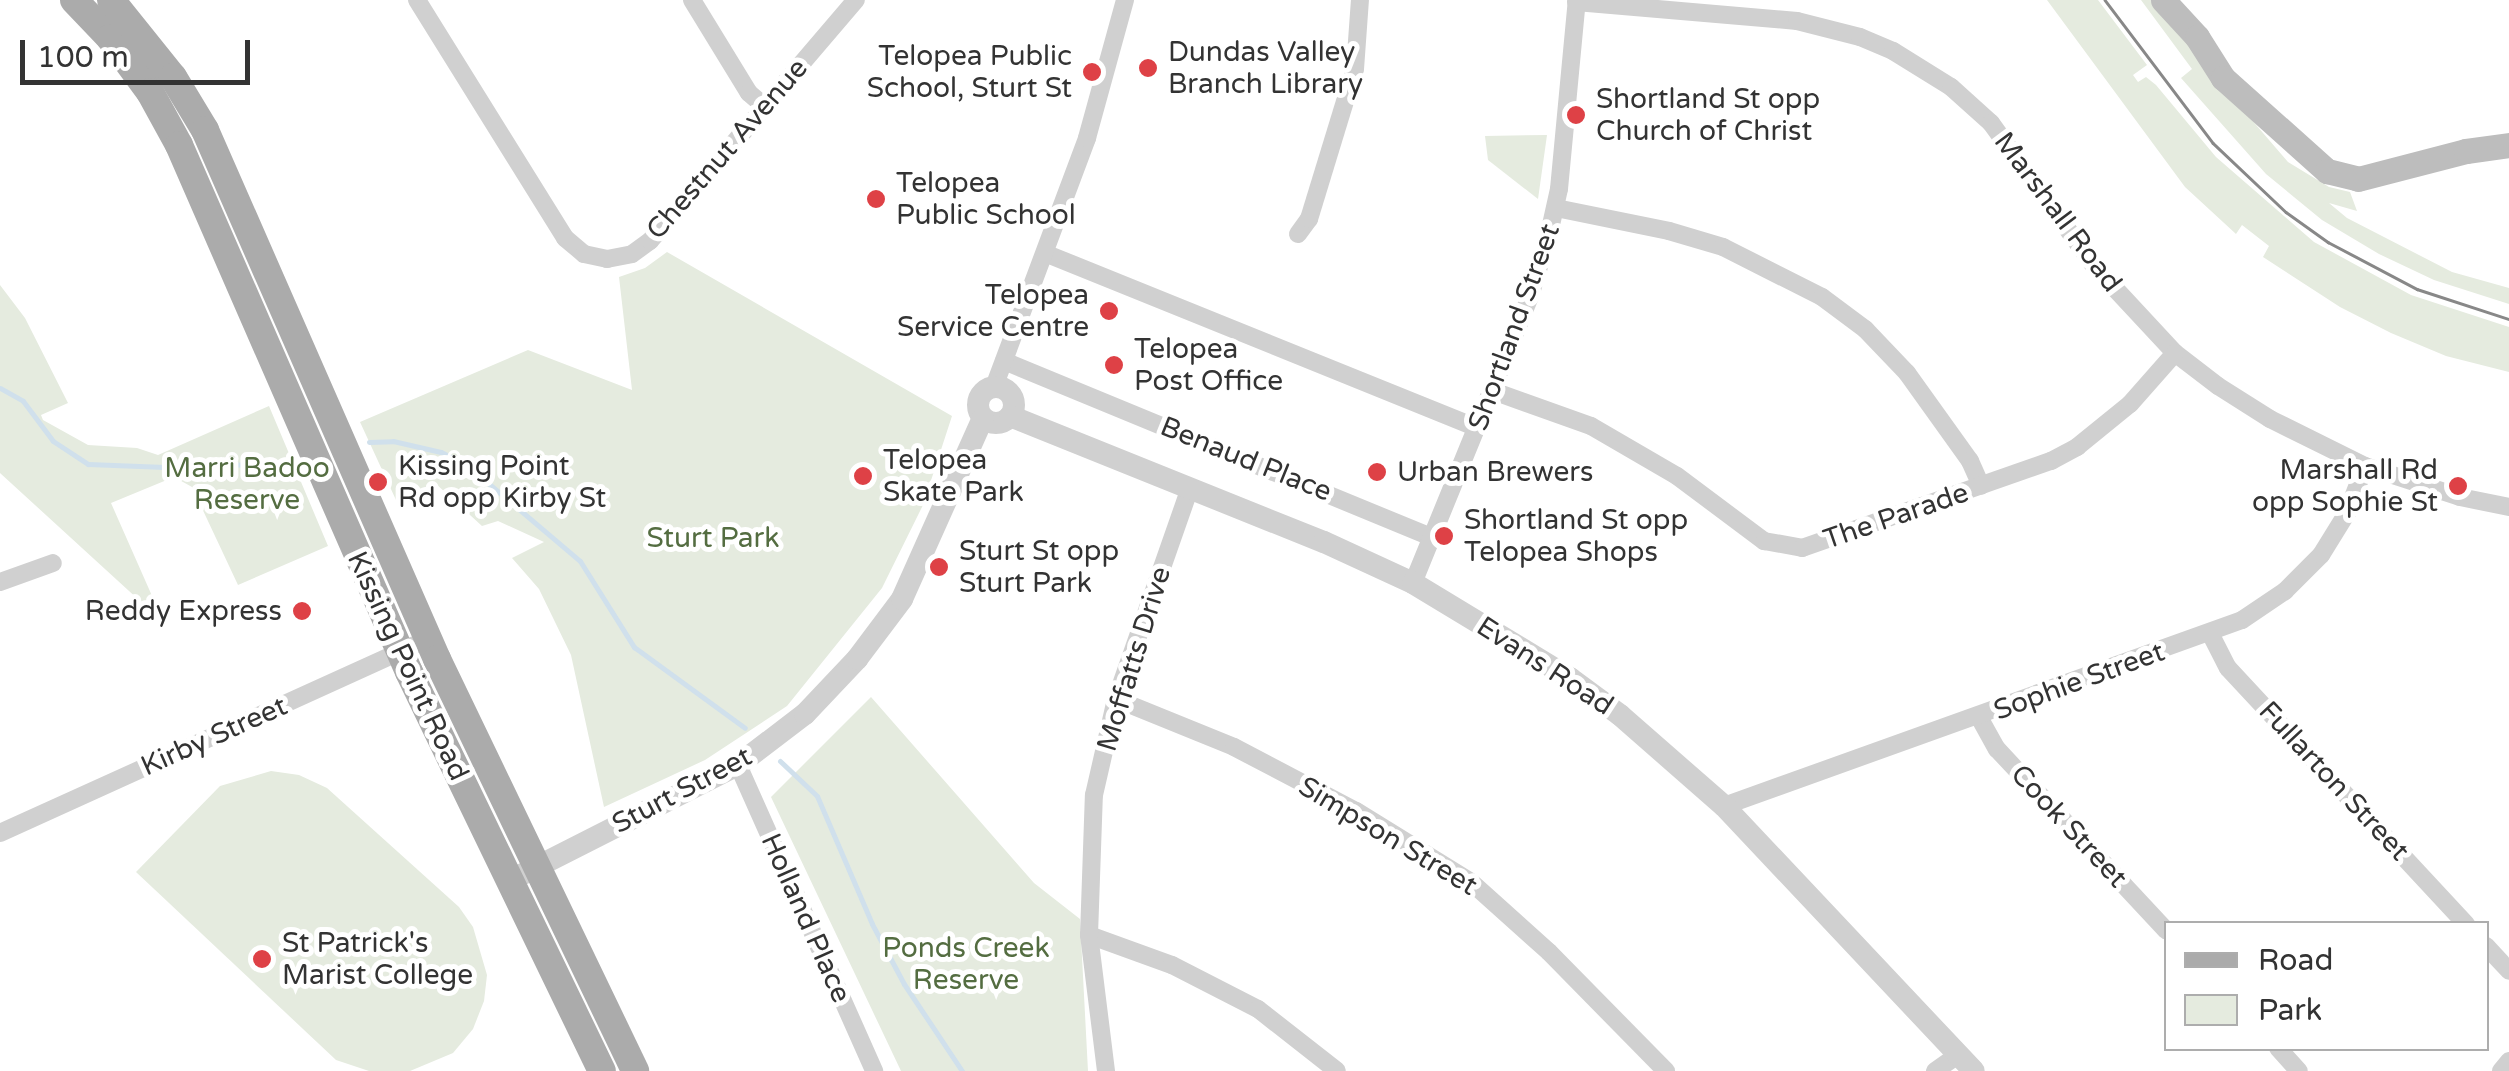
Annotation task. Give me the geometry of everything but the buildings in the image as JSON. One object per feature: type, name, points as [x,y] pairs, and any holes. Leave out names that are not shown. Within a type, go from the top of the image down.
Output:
[{"type":"main road","name":"Kissing Point Road","points":[[74,0],[150,92],[180,145],[400,652],[602,1071]]},
{"type":"main road","name":"Kissing Point Road","points":[[111,0],[173,77],[205,130],[428,638],[635,1071]]},
{"type":"main road","points":[[2163,0],[2197,38],[2218,72],[2313,162],[2342,177],[2377,176],[2466,150],[2509,128]]},
{"type":"main road","points":[[2184,0],[2250,99]]},
{"type":"main road","points":[[2466,150],[2509,146]]},
{"type":"street","name":"Chestnut Avenue","points":[[417,0],[558,228],[573,247],[594,258],[632,254],[650,241],[856,0]]},
{"type":"street","points":[[692,0],[749,92],[765,107]]},
{"type":"street","points":[[994,387],[1012,397],[1010,416],[997,423],[983,418],[979,399],[994,387],[1046,254],[1087,138],[1124,0]]},
{"type":"street","points":[[1298,234],[1308,218],[1355,69],[1360,0]]},
{"type":"street","points":[[1797,21],[1801,0]]},
{"type":"street","name":"Marshall Road","points":[[1576,1],[1797,21],[1860,37],[1893,52],[1971,104],[2018,156],[2095,267],[2175,353],[2270,419],[2365,466],[2460,497],[2509,507]]},
{"type":"street","name":"Shortland Street","points":[[1413,583],[1530,296],[1556,208],[1576,1]]},
{"type":"street","points":[[1556,208],[1670,230],[1723,247],[1822,297],[1865,330],[1908,373],[1970,461],[1980,486]]},
{"type":"street","points":[[1046,254],[1478,428]]},
{"type":"street","name":"The Parade","points":[[1492,391],[1591,426],[1676,476],[1776,546],[1814,545],[2050,460],[2094,436],[2175,353]]},
{"type":"street","name":"Benaud Place","points":[[1004,360],[1432,537]]},
{"type":"street","name":"Evans Road","points":[[1010,416],[1413,583],[1570,678],[1620,715],[1724,806],[1966,1063]]},
{"type":"street","name":"Sturt Street","points":[[509,881],[738,765],[805,714],[878,632],[920,564],[983,418]]},
{"type":"street","name":"Sophie Street","points":[[1724,806],[2210,634],[2267,605],[2302,576],[2336,532],[2365,466]]},
{"type":"street","name":"Moffatts Drive","points":[[1106,1071],[1089,935],[1094,795],[1116,699],[1190,488]]},
{"type":"street","points":[[0,582],[52,563]]},
{"type":"street","name":"Fullarton Street","points":[[2210,634],[2228,668],[2463,921]]},
{"type":"street","name":"Kirby Street","points":[[0,832],[428,638]]},
{"type":"street","name":"Simpson Street","points":[[1116,699],[1234,747],[1356,811],[1471,882],[1549,952],[1666,1071]]},
{"type":"street","name":"Cook Street","points":[[1979,717],[1997,749],[2164,928]]},
{"type":"street","name":"Holland Place","points":[[738,765],[874,1071]]},
{"type":"street","points":[[1089,935],[1172,965],[1258,1010],[1337,1071]]},
{"type":"street","points":[[2489,949],[2509,971]]},
{"type":"street","points":[[2281,1051],[2299,1071]]},
{"type":"street","points":[[2502,1071],[2509,1061]]},
{"type":"street","points":[[1935,1071],[1966,1063]]},
{"type":"green space","points":[[2047,0],[2098,0],[2147,65],[2133,75],[2138,82],[2146,77],[2156,85],[2216,157],[2314,242],[2411,295],[2509,327],[2509,372],[2446,356],[2391,333],[2340,307],[2263,257],[2269,246],[2242,225],[2236,234],[2185,187]]},
{"type":"green space","points":[[2141,0],[2156,0],[2207,68],[2288,162],[2329,187],[2350,192],[2357,211],[2329,203],[2347,218],[2452,272],[2509,288],[2509,304],[2434,280],[2379,254],[2322,220],[2266,174],[2181,78],[2192,69]]},
{"type":"green space","points":[[1547,135],[1538,199],[1488,160],[1485,136]]},
{"type":"green space","name":"Sturt Park","points":[[667,252],[952,416],[923,505],[882,588],[787,706],[705,760],[604,807],[571,655],[539,589],[512,558],[544,542],[498,521],[482,526],[435,483],[396,500],[360,422],[528,350],[632,390],[619,277],[645,268]]},
{"type":"green space","name":"Marri Badoo Reserve","points":[[0,285],[25,318],[68,403],[41,415],[43,420],[88,445],[137,448],[158,455],[269,406],[328,546],[238,585],[192,487],[174,477],[111,503],[164,623],[0,473]]},
{"type":"green space","name":"Ponds Creek Reserve","points":[[871,697],[1034,883],[1080,919],[1088,1071],[901,1071],[771,797]]},
{"type":"green space","points":[[271,771],[299,775],[327,788],[459,907],[473,927],[487,975],[484,1001],[473,1029],[453,1053],[410,1071],[369,1071],[336,1060],[136,872],[220,786]]},
{"type":"waterway","points":[[0,388],[23,401],[53,441],[88,464],[165,467],[287,463]]},
{"type":"waterway","points":[[369,442],[393,441],[441,452],[468,466],[580,561],[634,647],[745,728]]},
{"type":"waterway","points":[[780,761],[817,796],[872,924],[904,984],[962,1071]]},
{"type":"tram line","points":[[2105,0],[2213,143],[2286,212],[2328,242],[2417,289],[2509,319]]},
{"type":"place","name":"Dundas Valley Branch Library","points":[[1148,68]]},
{"type":"place","name":"Telopea Public School, Sturt St","points":[[1092,72]]},
{"type":"place","name":"Shortland St opp Church of Christ","points":[[1576,115]]},
{"type":"place","name":"Telopea Public School","points":[[876,199]]},
{"type":"place","name":"Telopea Service Centre","points":[[1109,311]]},
{"type":"place","name":"Telopea Post Office","points":[[1114,365]]},
{"type":"place","name":"Urban Brewers","points":[[1377,472]]},
{"type":"place","name":"Telopea Skate Park","points":[[863,476]]},
{"type":"place","name":"Kissing Point Rd opp Kirby St","points":[[378,482]]},
{"type":"place","name":"Marshall Rd opp Sophie St","points":[[2458,486]]},
{"type":"place","name":"Shortland St opp Telopea Shops","points":[[1444,536]]},
{"type":"place","name":"Sturt St opp Sturt Park","points":[[939,567]]},
{"type":"place","name":"Reddy Express","points":[[302,611]]},
{"type":"place","name":"St Patrick's Marist College","points":[[262,959]]}]
